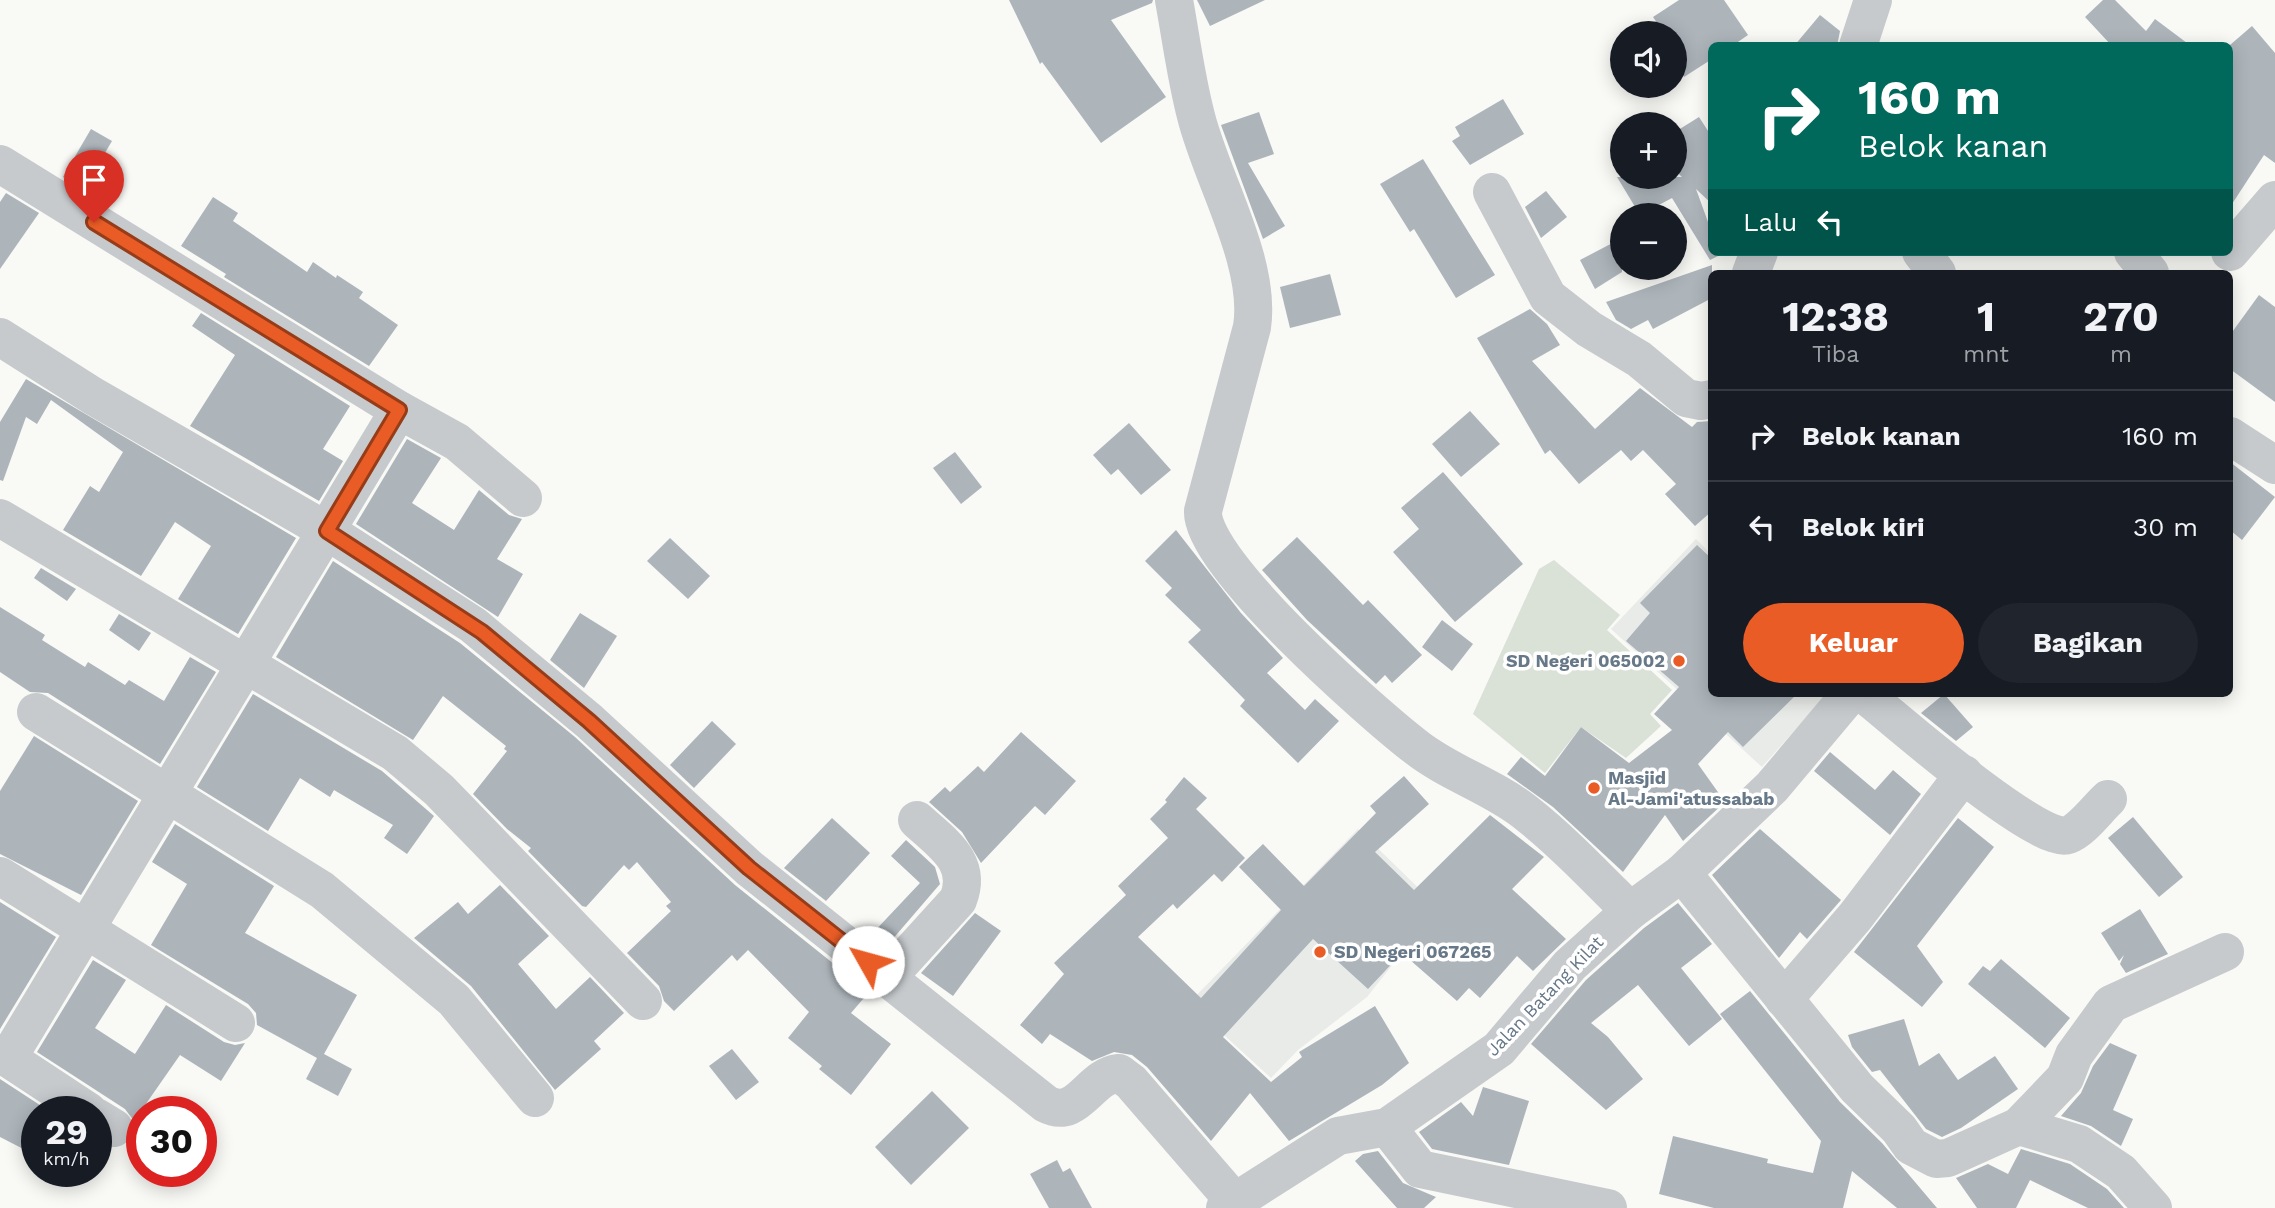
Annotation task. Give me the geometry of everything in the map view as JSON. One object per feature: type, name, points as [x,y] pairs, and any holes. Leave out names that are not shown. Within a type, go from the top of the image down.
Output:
[{"type":"street","points":[[1174,0],[1196,118],[1226,196],[1252,297],[1252,327],[1203,511],[1206,534],[1234,572],[1301,645],[1418,749],[1481,783],[1525,811],[1630,911]]},
{"type":"street","points":[[1859,42],[1874,0]]},
{"type":"street","points":[[0,164],[399,410],[457,442],[523,498]]},
{"type":"street","points":[[1492,192],[1548,297],[1590,329],[1639,359],[1686,398],[1708,400]]},
{"type":"street","points":[[2233,247],[2275,200]]},
{"type":"street","points":[[1924,256],[1935,270]]},
{"type":"street","points":[[2136,256],[2148,270]]},
{"type":"street","points":[[2214,270],[2226,256]]},
{"type":"street","points":[[0,337],[93,396],[327,531],[482,632],[589,721],[749,868],[1057,1110],[1069,1109],[1107,1074],[1119,1073],[1131,1082],[1230,1205]]},
{"type":"street","points":[[64,1096],[4,1056],[86,930],[399,410]]},
{"type":"street","points":[[2233,438],[2275,465]]},
{"type":"street","points":[[0,518],[395,753],[439,790],[643,1001]]},
{"type":"street","name":"Jalan Batang Kilat","points":[[1230,1205],[1338,1136],[1388,1127],[1499,1049],[1570,965],[1630,911],[1682,873],[1772,787],[1848,697]]},
{"type":"street","points":[[1868,697],[1964,775],[2034,827],[2054,836],[2068,835],[2108,799]]},
{"type":"street","points":[[36,712],[322,890],[454,1000],[536,1098]]},
{"type":"street","points":[[1784,999],[1855,917],[1964,775]]},
{"type":"street","points":[[888,977],[958,900],[963,887],[962,870],[957,856],[917,820]]},
{"type":"street","points":[[1682,873],[1857,1088],[1899,1129],[1911,1146],[1923,1155],[1936,1159],[1948,1158],[2019,1126],[2065,1078],[2074,1055],[2111,1004],[2224,952]]},
{"type":"street","points":[[0,876],[236,1023]]},
{"type":"street","points":[[2019,1126],[2079,1144],[2121,1172],[2153,1208]]},
{"type":"street","points":[[1388,1127],[1420,1169],[1608,1208]]},
{"type":"shaded area","name":"SD Negeri 065002","points":[[1696,539],[1708,551],[1708,697],[1824,697],[1762,767],[1611,629]]},
{"type":"shaded area","points":[[1554,560],[1620,615],[1607,630],[1672,690],[1650,714],[1661,726],[1626,758],[1581,727],[1545,773],[1473,714],[1539,569]]},
{"type":"shaded area","name":"SD Negeri 067265","points":[[1358,829],[1438,907],[1367,997],[1298,1050],[1271,1078],[1189,1003]]},
{"type":"building","points":[[1009,0],[1153,0],[1152,3],[1111,20],[1166,97],[1101,143],[1042,62],[1040,64]]},
{"type":"building","points":[[1197,0],[1265,0],[1210,26]]},
{"type":"building","points":[[1679,0],[1724,0],[1748,35],[1738,42],[1708,42],[1708,62],[1687,75],[1687,21],[1656,21],[1653,17]]},
{"type":"building","points":[[2103,0],[2115,0],[2146,31],[2155,19],[2186,42],[2108,42],[2085,17]]},
{"type":"building","points":[[1820,15],[1840,31],[1838,42],[1797,42]]},
{"type":"building","points":[[2252,26],[2275,53],[2275,163],[2264,155],[2233,202],[2233,42]]},
{"type":"building","points":[[1503,99],[1524,134],[1470,165],[1452,141],[1460,136],[1455,127]]},
{"type":"building","points":[[1259,112],[1274,154],[1248,163],[1285,226],[1263,239],[1221,125]]},
{"type":"building","points":[[1699,117],[1708,131],[1708,200],[1696,189],[1708,222],[1708,256],[1718,256],[1710,260],[1687,222],[1687,203],[1675,203],[1672,198],[1663,203],[1633,203],[1624,189],[1687,189],[1687,124]]},
{"type":"building","points":[[91,129],[112,141],[83,190],[63,177]]},
{"type":"building","points":[[1423,159],[1495,275],[1456,298],[1414,229],[1410,232],[1380,184]]},
{"type":"building","points":[[1546,191],[1567,217],[1541,238],[1525,207]]},
{"type":"building","points":[[6,193],[39,213],[0,269],[0,202]]},
{"type":"building","points":[[213,197],[238,213],[233,221],[307,272],[313,262],[336,278],[337,275],[363,292],[359,298],[398,325],[369,366],[224,277],[226,274],[181,246]]},
{"type":"building","points":[[1610,244],[1610,280],[1595,289],[1580,260]]},
{"type":"building","points":[[1712,265],[1712,270],[1708,270],[1708,300],[1653,329],[1648,320],[1631,329],[1616,320],[1606,302],[1669,280],[1687,280],[1687,274]]},
{"type":"building","points":[[1330,274],[1341,315],[1290,328],[1280,287]]},
{"type":"building","points":[[2259,295],[2275,307],[2275,402],[2233,371],[2233,331]]},
{"type":"building","points":[[1530,309],[1547,324],[1560,345],[1532,361],[1595,429],[1640,388],[1692,427],[1697,422],[1708,421],[1708,515],[1695,526],[1665,494],[1676,484],[1643,450],[1631,461],[1621,450],[1579,484],[1550,450],[1545,454],[1477,338]]},
{"type":"building","points":[[201,313],[350,406],[323,449],[343,461],[319,501],[190,426],[235,355],[192,326]]},
{"type":"building","points":[[26,379],[296,538],[238,634],[178,599],[211,546],[175,522],[141,576],[63,530],[90,486],[99,492],[123,452],[51,400],[37,424],[26,417],[3,481],[0,480],[0,422]]},
{"type":"building","points":[[1470,411],[1500,444],[1461,477],[1432,444]]},
{"type":"building","points":[[1129,423],[1171,470],[1141,495],[1118,469],[1111,475],[1093,455]]},
{"type":"building","points":[[407,439],[441,458],[412,503],[454,530],[479,490],[509,515],[522,519],[497,559],[523,574],[498,617],[356,524]]},
{"type":"building","points":[[955,452],[982,487],[961,504],[933,468]]},
{"type":"building","points":[[2233,464],[2275,497],[2242,540],[2233,532]]},
{"type":"building","points":[[1443,472],[1523,564],[1455,622],[1393,552],[1419,529],[1401,508]]},
{"type":"building","points":[[1176,530],[1241,613],[1283,658],[1267,673],[1305,710],[1315,699],[1339,721],[1298,763],[1240,706],[1245,700],[1188,642],[1201,630],[1165,595],[1172,588],[1145,561]]},
{"type":"building","points":[[1297,537],[1363,605],[1368,600],[1422,655],[1392,683],[1385,675],[1376,684],[1307,620],[1262,570]]},
{"type":"building","points":[[670,538],[710,576],[688,599],[647,561]]},
{"type":"building","points":[[1697,545],[1708,555],[1708,697],[1794,697],[1743,747],[1728,732],[1698,764],[1725,802],[1683,841],[1665,815],[1623,872],[1553,807],[1507,774],[1521,757],[1545,776],[1581,727],[1629,763],[1672,730],[1654,714],[1679,687],[1626,641],[1650,613],[1640,603]]},
{"type":"building","points":[[333,561],[460,643],[575,737],[735,885],[869,992],[851,1013],[891,1044],[851,1095],[819,1069],[822,1066],[788,1038],[809,1012],[748,950],[737,961],[732,955],[674,1011],[664,1001],[659,986],[627,953],[671,911],[666,906],[671,902],[637,862],[629,870],[624,865],[586,907],[582,906],[528,851],[531,848],[507,829],[473,794],[507,751],[504,749],[506,746],[443,696],[413,740],[276,657]]},
{"type":"building","points":[[41,568],[76,589],[67,601],[34,578]]},
{"type":"building","points":[[0,607],[45,635],[42,640],[85,667],[88,662],[125,685],[129,680],[164,701],[190,657],[216,672],[160,764],[48,693],[30,692],[0,672]]},
{"type":"building","points":[[580,613],[617,636],[584,688],[550,660]]},
{"type":"building","points":[[119,614],[151,633],[139,651],[109,630]]},
{"type":"building","points":[[1442,620],[1473,644],[1452,671],[1422,647]]},
{"type":"building","points":[[253,694],[382,771],[434,816],[407,854],[384,838],[393,825],[334,790],[330,797],[300,778],[268,831],[197,787]]},
{"type":"building","points":[[1940,697],[1947,697],[1973,727],[1956,741],[1921,713]]},
{"type":"building","points":[[712,721],[736,744],[694,788],[670,765]]},
{"type":"building","points":[[1021,732],[1076,781],[1045,815],[1035,806],[981,863],[962,832],[929,802],[945,787],[950,792],[978,766],[984,772]]},
{"type":"building","points":[[34,736],[138,801],[81,895],[0,854],[0,791]]},
{"type":"building","points":[[1830,752],[1875,790],[1893,770],[1921,794],[1890,835],[1814,771]]},
{"type":"building","points":[[1404,776],[1429,804],[1375,852],[1414,890],[1490,815],[1544,857],[1512,889],[1566,939],[1533,971],[1517,956],[1480,998],[1469,988],[1457,1001],[1402,953],[1368,989],[1313,939],[1223,1037],[1271,1082],[1302,1057],[1299,1052],[1375,1006],[1409,1063],[1382,1085],[1289,1141],[1250,1093],[1211,1141],[1147,1067],[1132,1055],[1114,1052],[1092,1061],[1050,1034],[1042,1044],[1020,1025],[1064,974],[1054,963],[1126,895],[1118,886],[1168,838],[1150,819],[1167,802],[1165,800],[1184,777],[1207,798],[1196,809],[1245,858],[1222,882],[1214,874],[1177,909],[1173,904],[1138,937],[1201,998],[1281,910],[1239,867],[1263,844],[1304,886],[1376,813],[1370,806]]},
{"type":"building","points":[[2133,817],[2183,877],[2159,897],[2108,838]]},
{"type":"building","points":[[832,818],[870,853],[826,901],[784,868]]},
{"type":"building","points":[[1958,818],[1994,847],[1917,946],[1943,982],[1922,1007],[1854,952]]},
{"type":"building","points":[[175,824],[274,886],[245,933],[357,995],[324,1054],[352,1069],[338,1096],[306,1079],[317,1058],[257,1025],[256,1013],[248,1004],[151,945],[187,884],[152,862]]},
{"type":"building","points":[[1760,829],[1841,900],[1807,939],[1800,932],[1779,958],[1712,875]]},
{"type":"building","points":[[906,840],[935,867],[940,884],[885,948],[870,936],[920,883],[891,856]]},
{"type":"building","points":[[500,885],[549,936],[518,964],[556,1009],[590,977],[624,1013],[594,1041],[601,1049],[555,1090],[471,986],[414,938],[458,902],[468,914]]},
{"type":"building","points":[[0,902],[56,937],[0,1029]]},
{"type":"building","points":[[1678,903],[1712,944],[1681,968],[1722,1019],[1689,1046],[1638,985],[1591,1023],[1608,1037],[1643,1079],[1606,1110],[1531,1044],[1586,980],[1644,928]]},
{"type":"building","points":[[2140,909],[2168,954],[2126,973],[2120,964],[2124,955],[2119,961],[2101,933]]},
{"type":"building","points":[[975,913],[1001,931],[953,996],[921,973]]},
{"type":"building","points":[[2001,959],[2070,1018],[2045,1048],[1968,984],[1983,966],[1990,971]]},
{"type":"building","points":[[93,960],[126,980],[95,1028],[135,1054],[166,1005],[224,1042],[235,1045],[245,1043],[221,1081],[180,1055],[151,1096],[126,1096],[126,1110],[112,1101],[112,1096],[105,1096],[37,1052]]},
{"type":"building","points":[[1750,991],[1840,1102],[1882,1143],[1937,1208],[1897,1208],[1852,1171],[1843,1208],[1714,1208],[1659,1194],[1673,1136],[1813,1173],[1821,1141],[1720,1014]]},
{"type":"building","points":[[1904,1019],[1919,1066],[1939,1053],[1958,1080],[1995,1056],[2018,1089],[1961,1128],[1942,1137],[1926,1129],[1880,1070],[1872,1072],[1852,1047],[1848,1035]]},
{"type":"building","points":[[2110,1043],[2137,1055],[2113,1110],[2133,1119],[2121,1146],[2091,1126],[2061,1116],[2081,1093],[2093,1066]]},
{"type":"building","points":[[732,1049],[759,1082],[736,1100],[709,1066]]},
{"type":"building","points":[[0,1079],[26,1096],[21,1096],[21,1148],[0,1137]]},
{"type":"building","points":[[1483,1087],[1529,1101],[1509,1165],[1432,1149],[1419,1132],[1461,1102],[1473,1116]]},
{"type":"building","points":[[932,1091],[969,1128],[911,1185],[875,1147]]},
{"type":"building","points":[[2021,1149],[2070,1164],[2107,1189],[2124,1208],[2088,1208],[2030,1180],[2016,1208],[1977,1208],[1956,1178],[1988,1164],[2008,1174]]},
{"type":"building","points":[[1378,1151],[1403,1183],[1436,1197],[1424,1208],[1397,1208],[1355,1161],[1363,1154]]},
{"type":"building","points":[[1057,1160],[1063,1172],[1070,1168],[1092,1208],[1049,1208],[1030,1174]]},
{"type":"place","name":"SD Negeri 065002","points":[[1679,661]]},
{"type":"place","name":"Masjid Al-Jami'atussabab","points":[[1594,788]]},
{"type":"place","name":"SD Negeri 067265","points":[[1320,952]]},
{"type":"route","points":[[94,222],[399,410],[327,531],[482,632],[589,721],[749,868],[868,962]]}]
